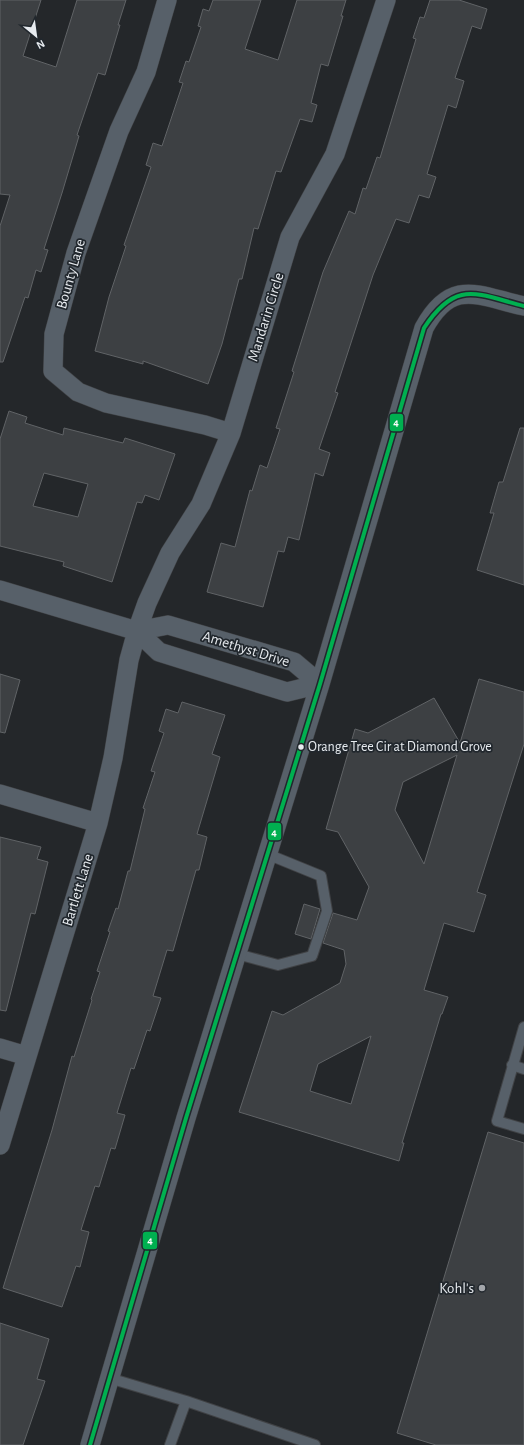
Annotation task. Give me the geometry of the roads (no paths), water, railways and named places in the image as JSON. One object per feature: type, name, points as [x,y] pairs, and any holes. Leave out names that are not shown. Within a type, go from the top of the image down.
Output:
[{"type":"street","name":"Bounty Lane","points":[[167,0],[146,72],[118,131],[76,253],[54,334],[53,371],[78,392],[106,403],[205,425],[231,433]]},
{"type":"street","name":"Mandarin Circle","points":[[136,631],[170,553],[201,504],[231,433],[290,237],[335,154],[386,0]]},
{"type":"street","points":[[90,1445],[266,854],[320,684],[427,323],[433,312],[442,303],[454,296],[469,293],[524,306]]},
{"type":"street","name":"Amethyst Drive","points":[[0,590],[136,631],[159,652],[287,692],[320,684]]},
{"type":"street","name":"Amethyst Drive","points":[[136,631],[168,625],[294,662],[320,684]]},
{"type":"street","name":"Bartlett Lane","points":[[0,1145],[98,823],[113,758],[129,660],[136,631]]},
{"type":"street","points":[[0,794],[98,823]]},
{"type":"street","points":[[0,1048],[26,1056]]},
{"type":"lane","points":[[237,954],[278,965],[312,956],[327,911],[321,876],[266,854]]},
{"type":"lane","points":[[524,1027],[497,1121],[524,1129]]},
{"type":"lane","points":[[512,1065],[524,1069]]},
{"type":"lane","points":[[109,1378],[186,1401],[315,1445]]},
{"type":"lane","points":[[170,1445],[186,1401]]},
{"type":"place","name":"Orange Tree Cir at Diamond Grove","points":[[301,747]]},
{"type":"place","name":"Kohl's","points":[[482,1288]]}]
